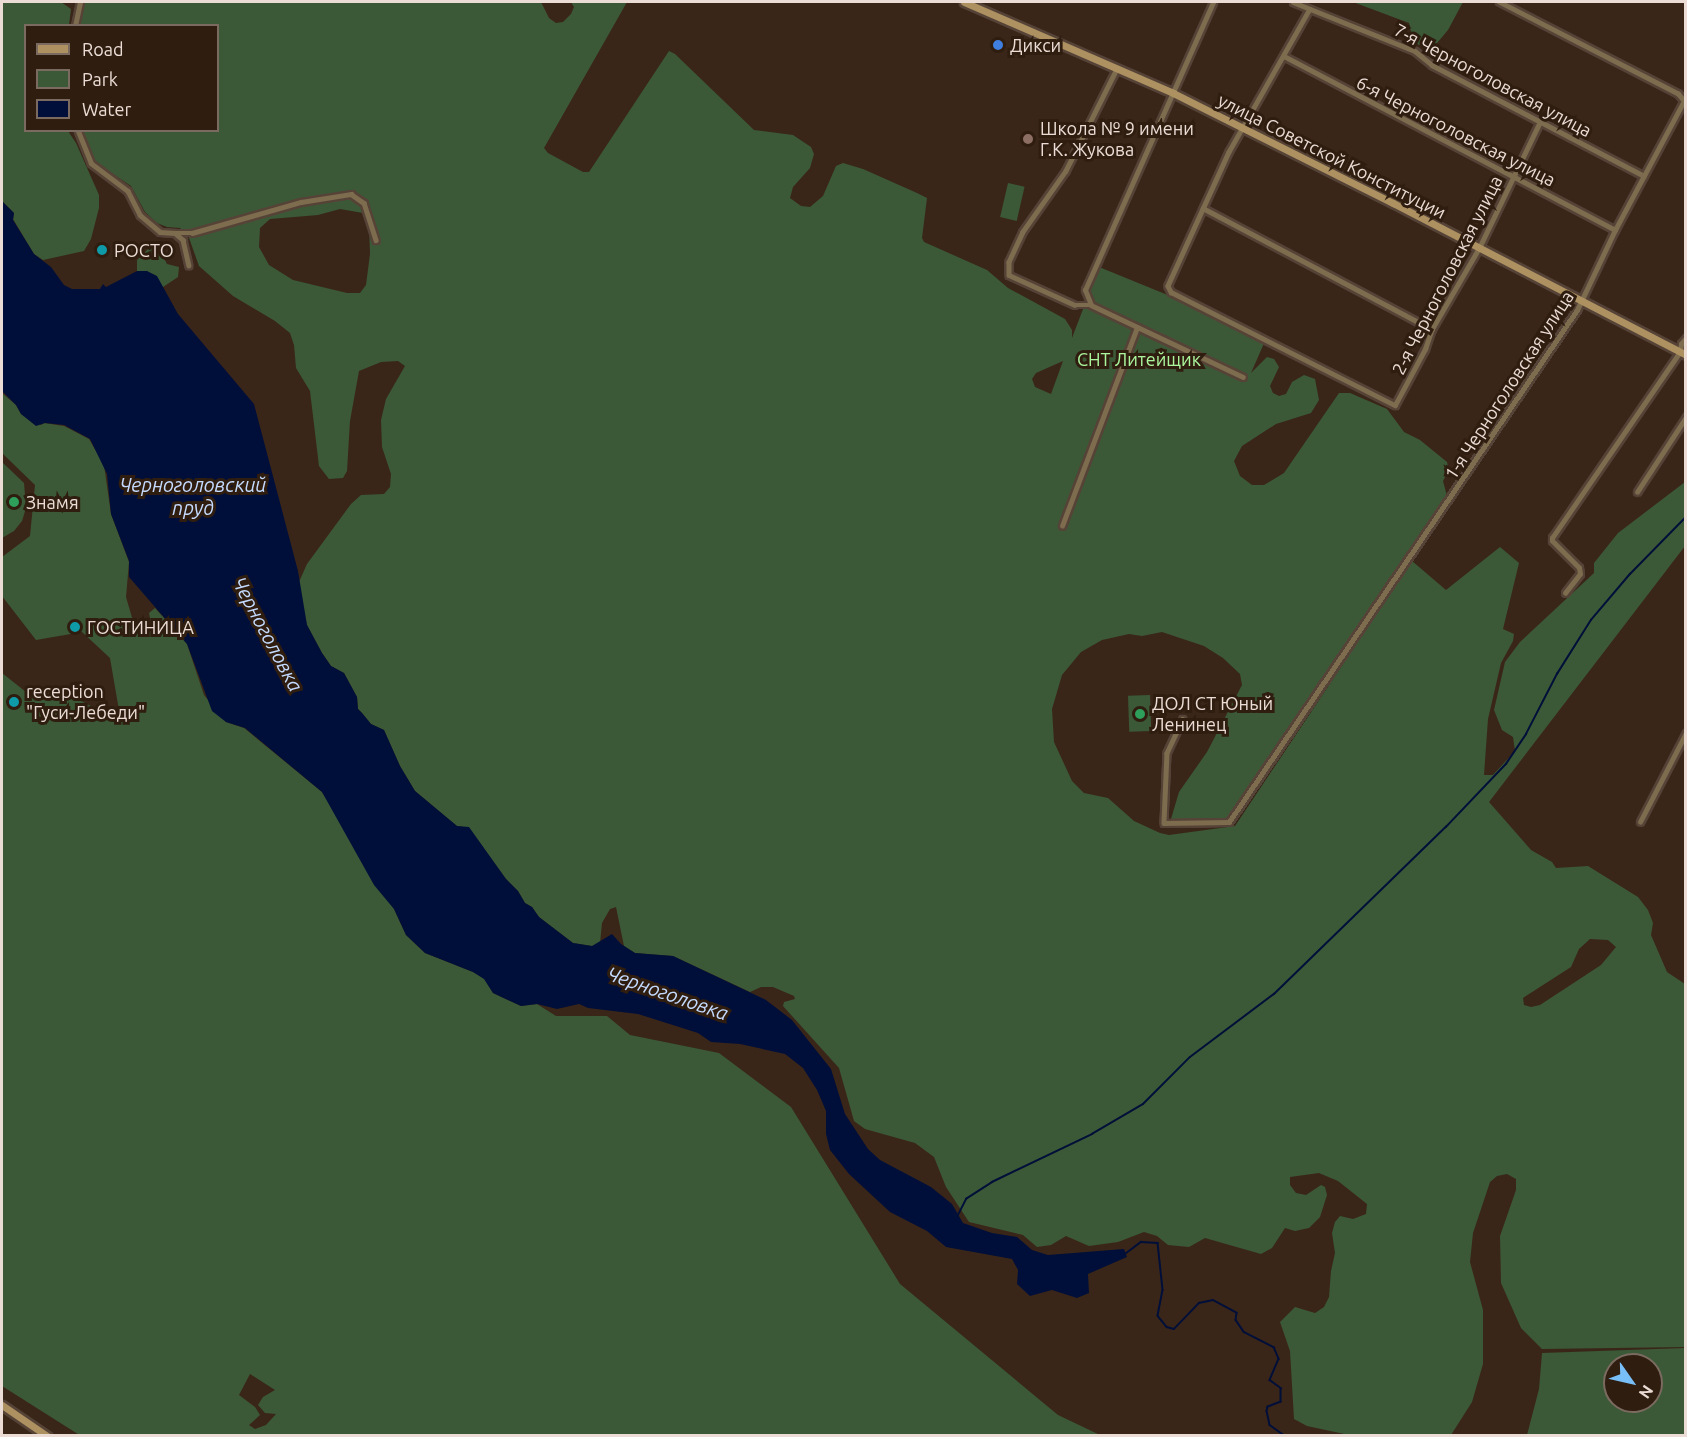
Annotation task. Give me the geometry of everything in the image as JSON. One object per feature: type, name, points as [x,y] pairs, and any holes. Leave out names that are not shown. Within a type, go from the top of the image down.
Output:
[{"type":"street","points":[[75,24],[80,2]]},
{"type":"street","name":"улица Советской Конституции","points":[[964,2],[1173,93],[1683,353]]},
{"type":"street","points":[[1090,305],[1085,290],[1213,2]]},
{"type":"street","name":"7-я Черноголовская улица","points":[[1293,2],[1415,51],[1432,64],[1539,123],[1595,149],[1644,176]]},
{"type":"street","points":[[1499,2],[1678,94],[1684,101]]},
{"type":"street","points":[[1310,9],[1229,152],[1203,208],[1432,329]]},
{"type":"street","name":"6-я Черноголовская улица","points":[[1284,56],[1615,230]]},
{"type":"street","points":[[1117,69],[1066,171],[1023,232],[1007,268],[1012,278],[1075,304],[1090,305],[1243,377]]},
{"type":"street","name":"1-я Черноголовская улица","points":[[1183,720],[1167,753],[1164,823],[1230,822],[1472,468],[1582,300],[1615,230],[1684,101]]},
{"type":"street","name":"2-я Черноголовская улица","points":[[1203,208],[1168,281],[1171,292],[1395,405],[1425,349],[1432,329],[1479,248],[1539,123]]},
{"type":"street","points":[[79,132],[91,163],[128,191],[140,215],[160,232],[192,233],[301,202],[351,194],[364,203],[376,240]]},
{"type":"street","points":[[175,233],[183,240],[189,265]]},
{"type":"street","points":[[1062,526],[1137,328]]},
{"type":"street","points":[[1564,593],[1580,574],[1579,568],[1552,541],[1552,538],[1683,353],[1686,338]]},
{"type":"street","points":[[1637,492],[1686,417]]},
{"type":"street","points":[[1472,468],[1478,474]]},
{"type":"street","points":[[1640,822],[1686,733]]},
{"type":"street","points":[[2,1405],[47,1436]]},
{"type":"green space","points":[[61,2],[71,9],[69,24],[24,24],[24,132],[69,132],[76,143],[99,195],[99,208],[91,239],[84,251],[43,260],[34,254],[13,219],[14,213],[2,201],[2,3]]},
{"type":"green space","name":"СНТ Литейщик","points":[[84,2],[541,2],[549,18],[556,23],[563,22],[571,14],[574,7],[571,2],[627,2],[544,148],[548,153],[583,172],[589,172],[669,51],[675,54],[754,130],[793,135],[811,147],[814,154],[810,168],[793,187],[790,198],[801,206],[810,207],[823,196],[836,166],[843,163],[863,169],[917,193],[927,198],[922,238],[924,242],[987,270],[1008,288],[1065,319],[1072,330],[1072,338],[1099,267],[1175,298],[1265,341],[1251,373],[1267,357],[1274,359],[1279,367],[1270,386],[1273,393],[1279,396],[1286,394],[1292,382],[1304,375],[1315,379],[1319,400],[1311,413],[1276,424],[1242,446],[1234,461],[1240,476],[1252,485],[1264,485],[1284,473],[1339,393],[1350,393],[1387,409],[1404,432],[1420,440],[1447,462],[1449,470],[1443,481],[1447,496],[1228,819],[1171,819],[1179,792],[1207,752],[1242,685],[1240,674],[1223,658],[1204,646],[1162,632],[1142,636],[1129,634],[1102,640],[1081,652],[1062,675],[1052,709],[1054,742],[1072,781],[1084,793],[1108,798],[1134,821],[1169,835],[1235,826],[1412,561],[1446,590],[1500,547],[1519,563],[1503,629],[1514,634],[1513,641],[1501,663],[1488,719],[1484,775],[1493,775],[1515,751],[1513,737],[1502,730],[1494,710],[1505,662],[1520,642],[1594,573],[1594,563],[1618,533],[1685,482],[1685,546],[1489,802],[1531,850],[1552,862],[1556,868],[1588,866],[1638,897],[1648,910],[1653,923],[1651,935],[1667,972],[1685,984],[1685,1347],[1542,1349],[1521,1328],[1501,1283],[1500,1236],[1516,1190],[1516,1179],[1507,1174],[1497,1176],[1490,1182],[1473,1233],[1470,1262],[1483,1310],[1483,1364],[1472,1402],[1451,1435],[1349,1435],[1307,1426],[1294,1419],[1290,1351],[1280,1322],[1295,1307],[1315,1313],[1324,1307],[1329,1297],[1335,1253],[1332,1233],[1335,1222],[1340,1216],[1353,1219],[1366,1214],[1367,1204],[1338,1181],[1319,1173],[1290,1177],[1290,1185],[1296,1193],[1306,1195],[1321,1185],[1325,1187],[1327,1195],[1320,1217],[1309,1228],[1295,1231],[1285,1228],[1272,1248],[1261,1254],[1205,1238],[1189,1247],[1168,1245],[1157,1236],[1144,1232],[1118,1242],[1089,1246],[1066,1236],[1051,1245],[1037,1247],[1023,1235],[969,1222],[946,1187],[934,1157],[915,1143],[865,1129],[854,1121],[839,1068],[783,1006],[784,1002],[795,999],[794,996],[773,987],[761,987],[750,992],[673,956],[635,953],[624,946],[616,907],[610,909],[602,923],[600,943],[592,946],[573,943],[525,903],[469,828],[457,826],[415,791],[400,766],[384,730],[371,724],[358,709],[357,697],[344,673],[331,666],[307,625],[299,582],[307,564],[351,504],[361,495],[384,494],[390,487],[391,474],[382,447],[381,420],[386,399],[405,366],[398,361],[381,362],[359,371],[350,421],[347,471],[343,478],[329,479],[319,466],[310,391],[296,368],[294,345],[290,333],[275,321],[233,296],[199,266],[188,235],[180,228],[157,223],[145,212],[131,186],[95,162],[82,132],[219,132],[219,24],[80,24]],"holes":[[[340,209],[363,213],[369,222],[370,254],[366,285],[360,293],[347,293],[293,280],[269,265],[259,247],[260,228],[270,219],[318,215]],[[1063,361],[1051,394],[1035,387],[1032,379],[1036,373]],[[1590,939],[1608,940],[1616,947],[1601,965],[1540,1005],[1531,1007],[1524,1005],[1523,998],[1571,967],[1579,949]]]},
{"type":"green space","points":[[1353,2],[1463,2],[1448,30],[1437,43],[1419,45],[1413,41],[1409,23]]},
{"type":"green space","points":[[1008,183],[1025,187],[1017,221],[1000,217]]},
{"type":"green space","points":[[151,246],[158,247],[167,264],[179,267],[178,277],[163,287],[147,271],[137,271],[137,260]]},
{"type":"green space","points":[[2,393],[16,405],[21,414],[41,425],[44,423],[64,426],[89,439],[104,465],[111,514],[129,562],[126,597],[135,628],[149,633],[152,628],[149,613],[155,608],[187,644],[204,695],[226,722],[244,728],[322,792],[394,909],[406,935],[425,953],[484,978],[493,993],[521,1006],[537,1004],[556,1016],[607,1016],[630,1035],[719,1053],[791,1107],[900,1284],[1058,1415],[1100,1435],[81,1436],[2,1386],[2,673],[26,692],[70,695],[121,722],[110,658],[82,632],[36,640],[2,596],[2,557],[30,536],[35,485],[2,453]],"holes":[[[250,1374],[275,1390],[263,1397],[258,1405],[265,1413],[276,1414],[266,1425],[255,1429],[249,1425],[260,1415],[255,1407],[239,1395]]]},
{"type":"green space","name":"Знамя","points":[[2,462],[24,483],[26,508],[22,521],[14,531],[2,538]]},
{"type":"green space","name":"ДОЛ СТ Юный Ленинец","points":[[1150,695],[1151,731],[1129,732],[1128,696]]},
{"type":"green space","points":[[1685,1348],[1685,1435],[1527,1435],[1539,1389],[1542,1353]]},
{"type":"water","name":"Черноголовский пруд","points":[[2,201],[14,213],[13,220],[34,254],[51,267],[64,285],[72,289],[100,289],[103,284],[106,287],[137,271],[147,271],[157,276],[178,314],[254,404],[298,571],[307,625],[322,653],[331,666],[344,673],[357,697],[358,709],[371,724],[384,730],[400,766],[415,791],[457,826],[469,827],[506,879],[539,917],[573,943],[592,946],[612,934],[621,944],[635,953],[673,956],[766,1000],[792,1020],[831,1069],[845,1114],[868,1149],[880,1160],[931,1187],[952,1204],[963,1223],[992,1233],[1017,1237],[1032,1250],[1048,1255],[1124,1249],[1127,1257],[1088,1274],[1089,1293],[1077,1298],[1052,1290],[1030,1296],[1017,1284],[1018,1270],[1012,1259],[946,1247],[927,1231],[890,1212],[849,1174],[830,1150],[826,1134],[826,1111],[817,1090],[803,1068],[785,1054],[740,1044],[711,1042],[698,1033],[638,1014],[588,1008],[579,1004],[557,1009],[537,1004],[521,1006],[493,993],[484,979],[473,972],[425,953],[406,935],[394,909],[374,885],[322,792],[245,728],[226,722],[212,711],[187,644],[129,577],[129,561],[111,514],[107,474],[90,439],[64,425],[45,423],[36,426],[21,414],[16,405],[2,391]]},
{"type":"waterway","points":[[958,1215],[966,1199],[992,1182],[1092,1134],[1143,1104],[1190,1057],[1274,994],[1446,827],[1506,764],[1526,734],[1557,674],[1591,620],[1630,574],[1686,517]]},
{"type":"waterway","name":"Черноголовка","points":[[1125,1254],[1141,1242],[1158,1243],[1163,1290],[1158,1316],[1167,1327],[1174,1329],[1199,1303],[1213,1300],[1237,1313],[1236,1320],[1244,1332],[1274,1347],[1279,1359],[1270,1380],[1281,1388],[1281,1402],[1268,1407],[1267,1411],[1270,1425],[1285,1436]]},
{"type":"place","name":"Дикси","points":[[998,45]]},
{"type":"place","name":"Школа № 9 имени Г.К. Жукова","points":[[1028,139]]},
{"type":"place","name":"РОСТО","points":[[102,250]]},
{"type":"place","name":"Знамя","points":[[14,502]]},
{"type":"place","name":"ГОСТИНИЦА","points":[[75,627]]},
{"type":"place","name":"reception \"Гуси-Лебеди\"","points":[[14,702]]},
{"type":"place","name":"ДОЛ СТ Юный Ленинец","points":[[1140,714]]}]
